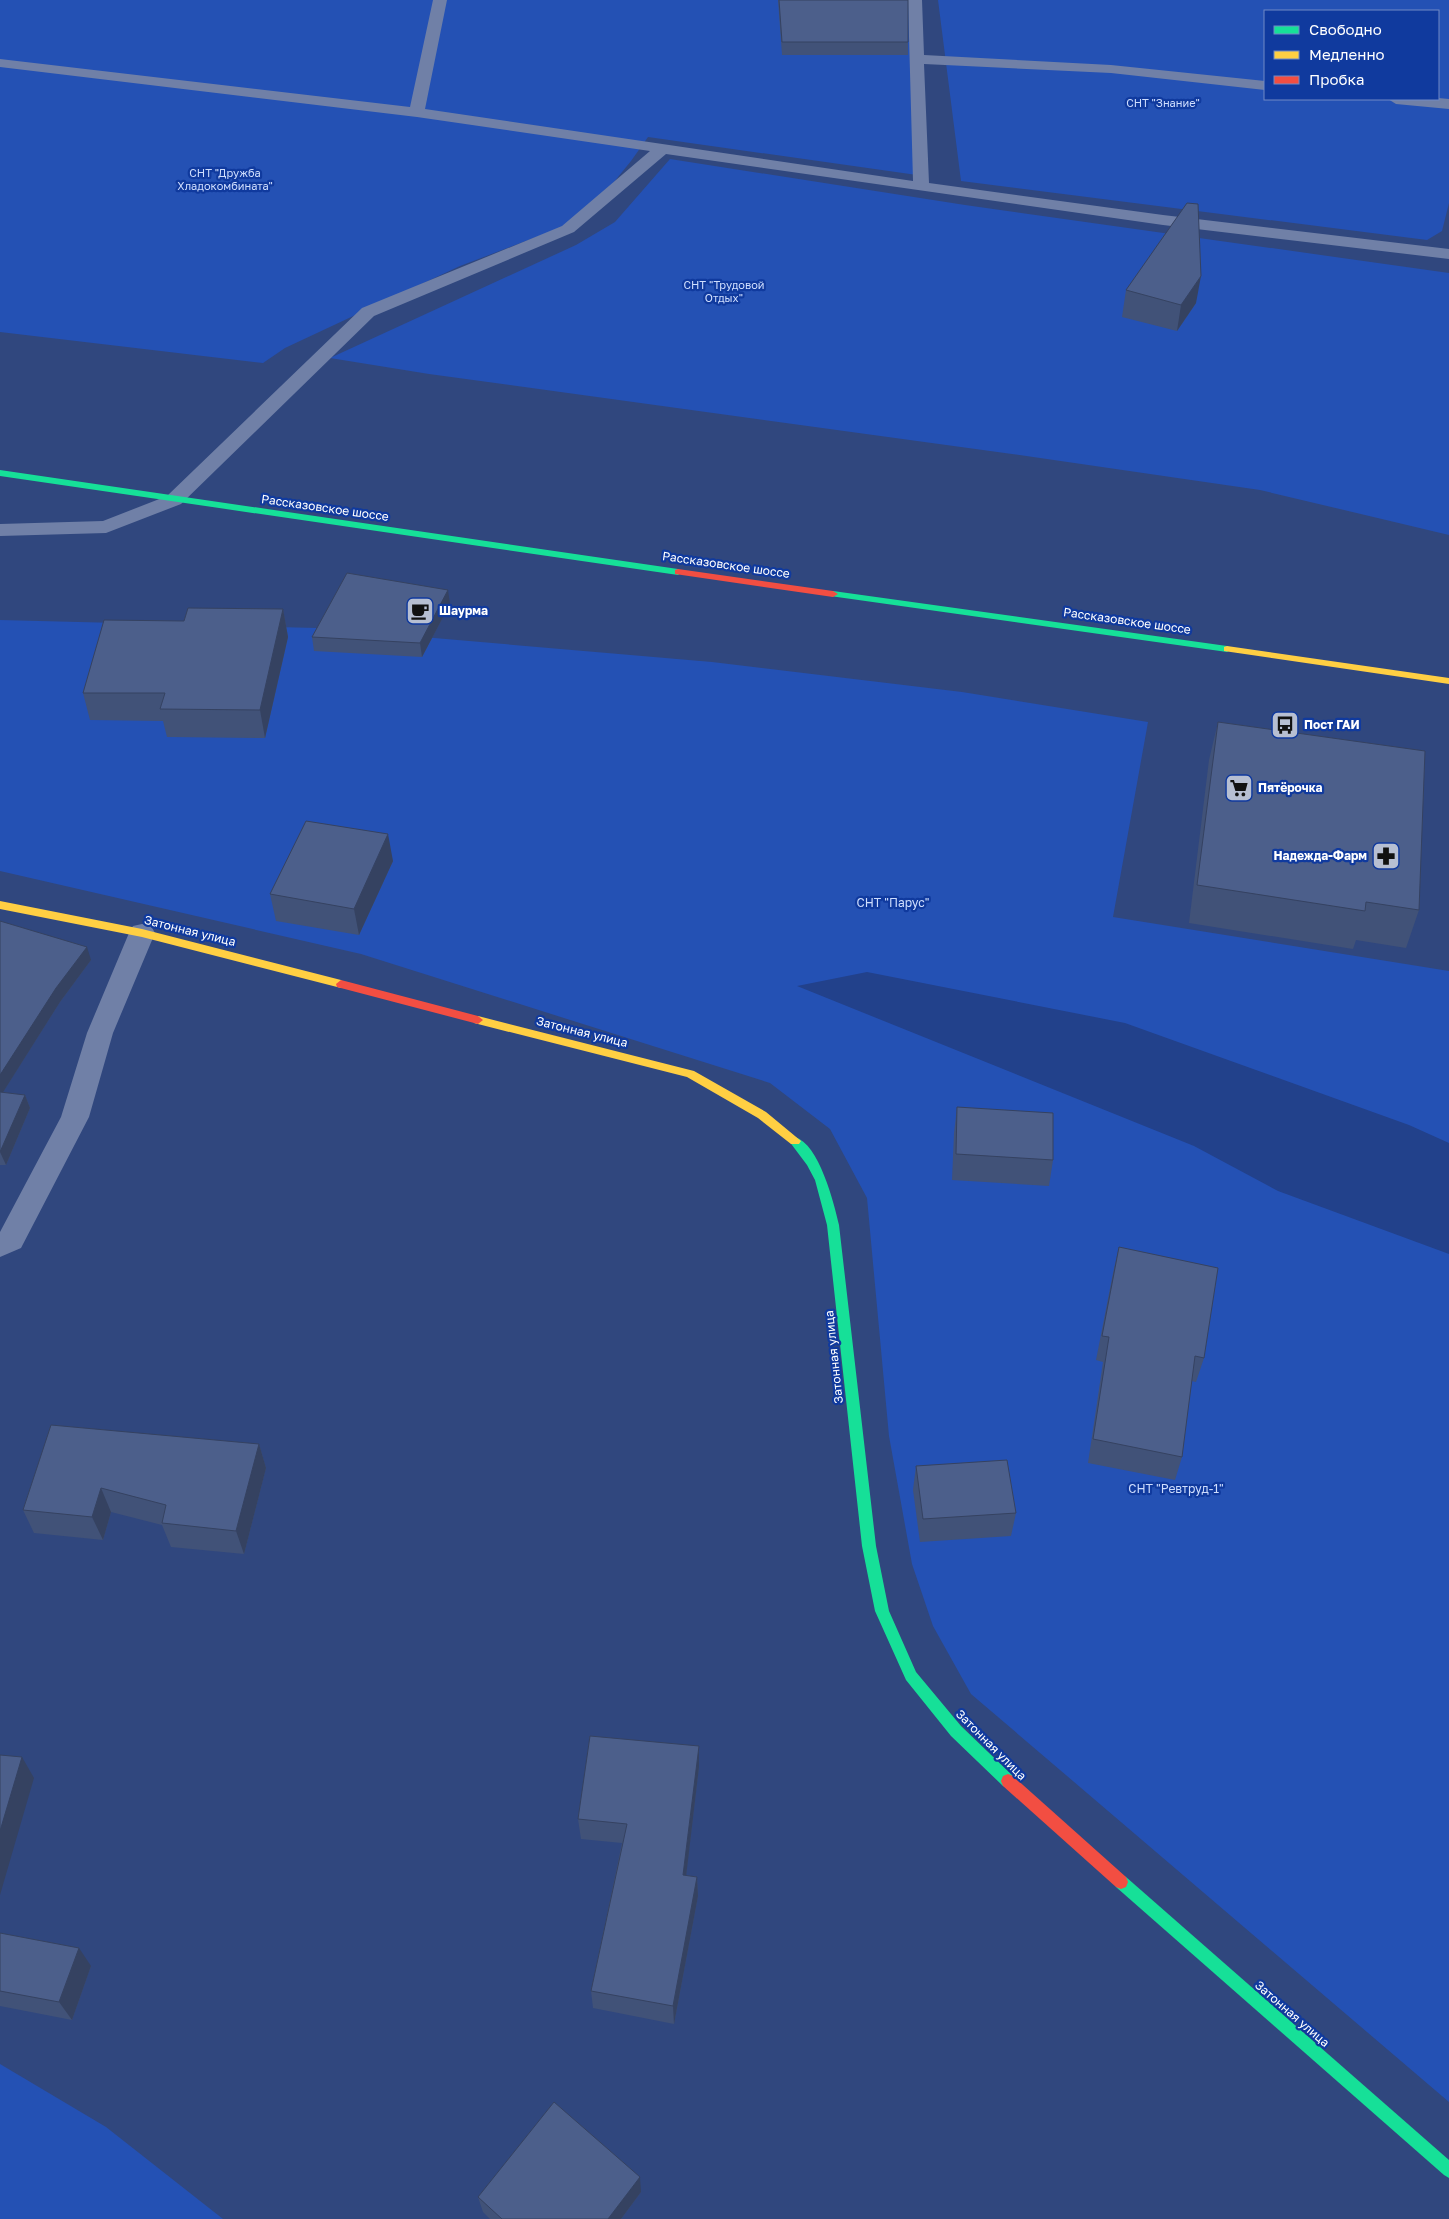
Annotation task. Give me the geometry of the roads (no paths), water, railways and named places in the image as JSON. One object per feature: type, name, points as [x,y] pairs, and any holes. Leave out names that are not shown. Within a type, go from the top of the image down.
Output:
[{"type":"street","name":"Рассказовское шоссе","points":[[0,473],[174,500],[1449,680]]},
{"type":"street","name":"Затонная улица","points":[[0,904],[142,933],[690,1074],[761,1115],[795,1142],[820,1174],[834,1225],[869,1546],[882,1611],[911,1676],[956,1731],[1027,1800],[1449,2170]]},
{"type":"street","points":[[0,1245],[11,1240],[75,1117],[100,1033],[142,933]]},
{"type":"lane","points":[[417,112],[440,0]]},
{"type":"lane","points":[[915,0],[921,187]]},
{"type":"lane","points":[[917,59],[1111,70],[1264,85]]},
{"type":"lane","points":[[0,63],[417,112],[661,150],[1173,222],[1449,254]]},
{"type":"lane","points":[[1407,100],[1449,104]]},
{"type":"lane","points":[[0,530],[106,527],[174,500],[368,312],[568,229],[661,150]]},
{"type":"place","name":"Шаурма","points":[[420,611]]},
{"type":"place","name":"Пост ГАИ","points":[[1285,725]]},
{"type":"place","name":"Пятёрочка","points":[[1239,788]]},
{"type":"place","name":"Надежда-Фарм","points":[[1386,856]]},
{"type":"park label","name":"СНТ \"Знание\"","points":[[1163,103]]},
{"type":"park label","name":"СНТ \"Дружба Хладокомбината\"","points":[[225,179]]},
{"type":"park label","name":"СНТ \"Трудовой Отдых\"","points":[[724,291]]},
{"type":"park label","name":"СНТ \"Парус\"","points":[[893,903]]},
{"type":"park label","name":"СНТ \"Ревтруд-1\"","points":[[1176,1489]]}]
